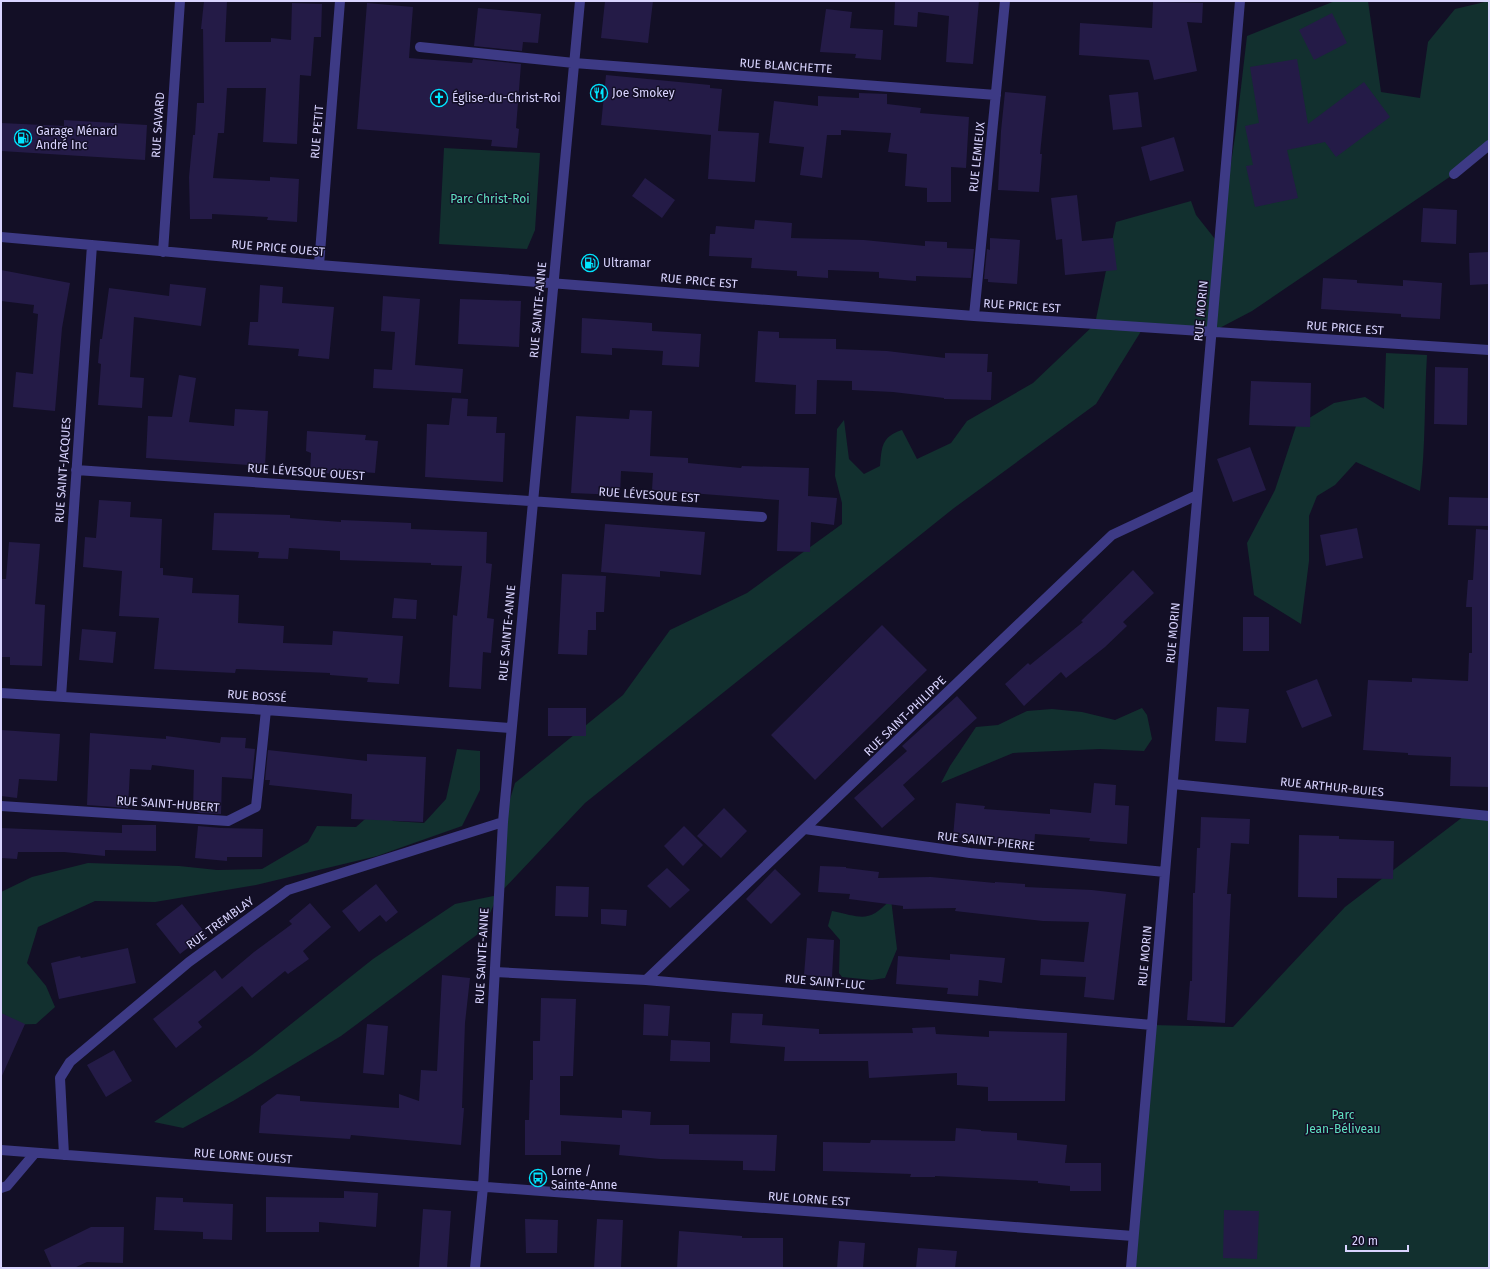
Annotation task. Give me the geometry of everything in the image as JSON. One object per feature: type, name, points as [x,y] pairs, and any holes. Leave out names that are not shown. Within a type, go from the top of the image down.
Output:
[{"type":"street","name":"RUE SAVARD","points":[[163,252],[180,1]]},
{"type":"street","name":"RUE PETIT","points":[[319,265],[340,1]]},
{"type":"street","name":"RUE SAINTE-ANNE","points":[[475,1268],[482,1187],[503,822],[580,1]]},
{"type":"street","name":"RUE LEMIEUX","points":[[974,316],[1005,1]]},
{"type":"street","name":"RUE MORIN","points":[[1131,1268],[1240,1]]},
{"type":"street","name":"RUE BLANCHETTE","points":[[420,47],[574,63],[996,95]]},
{"type":"street","points":[[1454,174],[1489,145]]},
{"type":"street","name":"RUE PRICE OUEST","points":[[1,237],[319,265],[554,282]]},
{"type":"street","name":"RUE SAINT-JACQUES","points":[[61,697],[92,245]]},
{"type":"street","name":"RUE PRICE EST","points":[[554,282],[974,316],[1489,350]]},
{"type":"street","name":"RUE LÉVESQUE OUEST","points":[[76,470],[533,500]]},
{"type":"street","name":"RUE SAINT-PHILIPPE","points":[[646,980],[1112,535],[1198,495]]},
{"type":"street","name":"RUE LÉVESQUE EST","points":[[533,500],[762,517]]},
{"type":"street","name":"RUE BOSSÉ","points":[[1,693],[511,728]]},
{"type":"street","name":"RUE SAINT-HUBERT","points":[[1,806],[228,821],[256,807],[266,710]]},
{"type":"street","name":"RUE ARTHUR-BUIES","points":[[1173,784],[1489,816]]},
{"type":"street","name":"RUE TREMBLAY","points":[[64,1155],[60,1078],[70,1062],[189,962],[288,890],[503,822]]},
{"type":"street","name":"RUE SAINT-PIERRE","points":[[805,829],[970,853],[1165,872]]},
{"type":"street","name":"RUE SAINT-LUC","points":[[495,972],[646,980],[1152,1025]]},
{"type":"street","name":"RUE LORNE OUEST","points":[[1,1150],[482,1187]]},
{"type":"street","points":[[1,1188],[7,1186],[35,1153]]},
{"type":"street","name":"RUE LORNE EST","points":[[482,1187],[1133,1236]]},
{"type":"green space","points":[[1335,1],[1368,1],[1381,92],[1420,98],[1428,42],[1455,9],[1489,1],[1489,145],[1454,174],[1252,311],[1212,332],[1143,328],[1096,404],[954,508],[585,803],[498,895],[503,822],[515,783],[623,695],[670,630],[747,593],[842,524],[842,503],[835,476],[837,429],[844,420],[849,459],[864,474],[880,466],[882,448],[886,439],[902,430],[917,459],[951,443],[967,421],[1033,383],[1095,324],[1116,222],[1191,201],[1196,215],[1219,244],[1236,130],[1247,36]]},
{"type":"green space","name":"Parc Christ-Roi","points":[[444,148],[540,153],[535,230],[527,249],[439,244]]},
{"type":"green space","points":[[1386,353],[1427,355],[1423,457],[1420,491],[1356,462],[1335,485],[1317,496],[1309,516],[1309,561],[1301,624],[1254,595],[1247,543],[1275,490],[1296,426],[1334,403],[1365,397],[1384,409]]},
{"type":"green space","points":[[1142,708],[1147,715],[1152,739],[1144,751],[1100,749],[1013,753],[941,783],[950,766],[976,727],[998,725],[1027,711],[1052,709],[1082,712],[1115,720]]},
{"type":"green space","points":[[457,749],[480,751],[480,790],[462,826],[377,856],[256,885],[155,902],[95,901],[38,927],[27,963],[46,986],[55,1007],[36,1024],[1,1025],[1,892],[32,877],[88,863],[179,866],[217,870],[262,869],[308,842],[317,826],[356,827],[380,806],[393,821],[424,823],[446,799]]},
{"type":"green space","name":"Parc Jean-Béliveau","points":[[1468,813],[1489,814],[1489,1268],[1131,1268],[1152,1025],[1233,1027],[1345,907]]},
{"type":"green space","points":[[498,895],[482,931],[341,1036],[233,1101],[183,1128],[154,1122],[252,1055],[373,959],[455,904]]},
{"type":"green space","points":[[891,899],[897,949],[885,978],[872,980],[842,977],[839,973],[840,940],[828,926],[832,911],[864,917],[876,912]]},
{"type":"building","points":[[204,1],[227,1],[225,42],[271,42],[271,38],[291,40],[292,3],[322,4],[321,37],[314,37],[311,76],[300,75],[297,144],[263,142],[266,88],[227,88],[224,133],[218,133],[213,178],[270,181],[270,177],[299,179],[297,222],[267,220],[268,217],[212,214],[212,219],[190,219],[189,177],[193,135],[195,135],[197,103],[204,103],[203,29],[201,29]]},
{"type":"building","points":[[605,1],[653,1],[648,43],[601,38]]},
{"type":"building","points":[[895,1],[979,1],[973,64],[946,62],[949,16],[918,12],[917,27],[894,25]]},
{"type":"building","points":[[1153,2],[1203,3],[1202,23],[1187,22],[1197,71],[1154,80],[1149,60],[1079,55],[1080,23],[1152,28]]},
{"type":"building","name":"Église-du-Christ-Roi","points":[[367,3],[413,7],[409,58],[472,63],[473,59],[521,64],[516,128],[519,129],[517,148],[491,146],[492,140],[357,129]]},
{"type":"building","points":[[478,8],[541,14],[538,43],[523,42],[522,51],[474,46]]},
{"type":"building","points":[[826,9],[852,12],[850,28],[883,30],[881,60],[855,58],[856,54],[820,52]]},
{"type":"building","points":[[1332,13],[1347,43],[1314,60],[1299,30]]},
{"type":"building","points":[[1297,59],[1308,124],[1364,82],[1390,117],[1336,157],[1325,142],[1287,150],[1298,198],[1255,207],[1246,166],[1253,165],[1245,126],[1259,123],[1250,67]]},
{"type":"building","points":[[606,75],[710,85],[710,88],[722,89],[718,131],[759,133],[755,182],[708,179],[711,135],[601,125]]},
{"type":"building","points":[[1005,92],[1046,96],[1040,154],[1042,154],[1039,192],[998,190],[1001,131]]},
{"type":"building","points":[[1138,92],[1142,127],[1113,130],[1109,95]]},
{"type":"building","points":[[859,93],[887,94],[887,104],[921,108],[920,113],[969,117],[966,168],[951,167],[951,202],[927,202],[927,188],[905,186],[907,154],[888,152],[891,133],[841,130],[841,135],[827,135],[822,178],[800,175],[804,147],[769,143],[774,101],[818,106],[818,96],[859,98]]},
{"type":"building","points":[[64,120],[147,125],[145,160],[1,151],[1,123],[64,126]]},
{"type":"building","points":[[1174,137],[1184,171],[1150,181],[1141,147]]},
{"type":"building","points":[[645,178],[675,200],[662,218],[632,196]]},
{"type":"building","points":[[1077,195],[1082,241],[1113,238],[1117,270],[1065,275],[1062,239],[1056,240],[1051,198]]},
{"type":"building","points":[[1423,208],[1457,210],[1456,244],[1421,242]]},
{"type":"building","points":[[755,220],[792,223],[791,238],[864,240],[925,246],[925,241],[947,242],[947,248],[974,249],[971,278],[916,276],[916,281],[879,278],[879,272],[828,270],[828,278],[797,276],[797,271],[751,268],[752,258],[709,256],[710,234],[715,234],[716,226],[754,229]]},
{"type":"building","points":[[990,238],[1020,240],[1017,284],[988,282],[988,279],[984,279],[987,249],[990,250]]},
{"type":"building","points":[[1489,252],[1489,284],[1470,285],[1469,253]]},
{"type":"building","points":[[1,270],[70,283],[62,328],[55,411],[13,407],[16,372],[33,374],[38,314],[33,313],[34,305],[1,301]]},
{"type":"building","points":[[1323,278],[1357,280],[1357,283],[1403,286],[1403,280],[1442,283],[1440,319],[1401,317],[1401,314],[1321,309]]},
{"type":"building","points":[[170,284],[206,288],[201,326],[134,317],[130,377],[144,378],[142,408],[98,405],[101,364],[98,363],[100,339],[102,339],[109,288],[169,296]]},
{"type":"building","points":[[260,285],[283,287],[282,303],[334,307],[329,359],[298,356],[299,349],[248,345],[250,322],[258,322]]},
{"type":"building","points":[[383,296],[420,299],[415,365],[463,369],[461,393],[373,388],[374,369],[392,370],[395,332],[381,331]]},
{"type":"building","points":[[460,299],[521,301],[519,347],[458,344]]},
{"type":"building","points":[[582,318],[652,323],[652,331],[701,334],[699,367],[662,365],[663,351],[612,348],[612,355],[581,353]]},
{"type":"building","points":[[758,331],[779,332],[779,338],[836,339],[836,349],[887,351],[945,358],[945,353],[988,354],[987,372],[992,372],[991,400],[944,399],[893,392],[852,390],[852,381],[817,380],[816,414],[795,414],[796,385],[755,382]]},
{"type":"building","points":[[1435,367],[1468,368],[1467,425],[1434,424]]},
{"type":"building","points":[[179,375],[196,378],[189,422],[234,426],[235,409],[268,411],[265,466],[146,458],[148,416],[172,417]]},
{"type":"building","points":[[1251,381],[1311,383],[1310,427],[1249,425]]},
{"type":"building","points":[[452,398],[468,399],[467,416],[497,417],[496,433],[505,433],[503,482],[425,477],[427,424],[449,425]]},
{"type":"building","points":[[630,410],[652,411],[650,456],[688,458],[688,463],[741,468],[742,466],[809,468],[808,496],[837,498],[834,525],[811,522],[810,552],[777,551],[779,500],[652,490],[653,473],[621,471],[620,495],[571,493],[576,416],[629,419]]},
{"type":"building","points":[[307,431],[366,435],[365,440],[378,441],[375,473],[338,470],[338,474],[310,472],[311,453],[306,451]]},
{"type":"building","points":[[1250,447],[1266,490],[1233,502],[1217,459]]},
{"type":"building","points":[[1449,497],[1489,498],[1489,526],[1448,525]]},
{"type":"building","points":[[99,500],[131,502],[130,517],[162,519],[160,568],[163,568],[163,575],[193,578],[192,593],[239,595],[238,623],[284,626],[283,643],[332,645],[333,631],[403,636],[399,684],[367,682],[368,678],[330,675],[330,673],[236,669],[235,673],[154,669],[159,618],[119,616],[122,571],[83,567],[85,537],[96,538]]},
{"type":"building","points":[[214,513],[290,515],[290,518],[341,522],[341,520],[411,523],[411,529],[487,532],[486,563],[492,564],[487,618],[494,619],[491,653],[483,652],[481,689],[449,687],[453,615],[457,616],[462,566],[431,565],[431,563],[340,560],[340,551],[289,548],[288,559],[258,558],[259,552],[212,550]]},
{"type":"building","points":[[605,524],[705,532],[701,575],[660,571],[660,577],[601,572]]},
{"type":"building","points":[[1357,528],[1363,558],[1326,566],[1320,535]]},
{"type":"building","points":[[1476,529],[1489,530],[1489,787],[1450,786],[1451,757],[1408,755],[1408,753],[1363,750],[1368,680],[1412,682],[1412,678],[1468,681],[1469,653],[1472,653],[1472,607],[1466,607],[1468,580],[1473,580]]},
{"type":"building","points":[[9,542],[40,544],[35,604],[45,605],[42,666],[10,665],[10,657],[1,657],[1,579],[6,579]]},
{"type":"building","points":[[1133,570],[1154,593],[1123,622],[1127,626],[1105,647],[1066,678],[1061,672],[1024,706],[1005,684],[1028,663],[1030,665],[1083,622],[1081,621]]},
{"type":"building","points":[[562,574],[606,576],[604,612],[596,612],[596,630],[588,630],[587,655],[558,654]]},
{"type":"building","points":[[394,598],[417,600],[416,619],[392,618]]},
{"type":"building","points":[[1243,617],[1269,617],[1269,651],[1243,651]]},
{"type":"building","points":[[882,625],[927,670],[815,780],[771,735]]},
{"type":"building","points":[[82,629],[116,632],[113,663],[79,660]]},
{"type":"building","points":[[1317,679],[1332,716],[1302,728],[1286,691]]},
{"type":"building","points":[[957,696],[977,718],[903,785],[915,799],[882,828],[854,798],[907,751],[902,746]]},
{"type":"building","points":[[1217,707],[1249,709],[1246,743],[1215,741]]},
{"type":"building","points":[[548,708],[586,708],[586,736],[548,736]]},
{"type":"building","points":[[1,730],[60,734],[57,781],[19,779],[17,798],[1,796]]},
{"type":"building","points":[[90,733],[166,739],[166,736],[220,743],[221,737],[246,738],[245,748],[255,749],[252,779],[222,777],[221,814],[200,813],[193,811],[194,770],[152,765],[151,770],[130,769],[128,808],[87,805]]},
{"type":"building","points":[[268,750],[367,761],[367,754],[426,757],[423,822],[351,819],[352,794],[269,785],[270,780],[265,780]]},
{"type":"building","points":[[1094,783],[1116,785],[1115,805],[1129,806],[1127,844],[1089,841],[1090,838],[1035,834],[1034,847],[1007,844],[1007,842],[953,837],[956,803],[985,806],[984,809],[1050,814],[1050,809],[1091,813]]},
{"type":"building","points":[[724,808],[747,831],[721,858],[697,836]]},
{"type":"building","points":[[1201,817],[1250,819],[1249,844],[1231,843],[1227,894],[1231,894],[1225,1023],[1187,1020],[1190,981],[1192,981],[1193,893],[1195,893],[1197,848],[1200,848]]},
{"type":"building","points":[[122,825],[156,825],[156,851],[105,850],[105,856],[64,852],[18,852],[17,859],[1,858],[1,828],[122,833]]},
{"type":"building","points":[[198,826],[263,829],[262,857],[227,857],[227,861],[195,858]]},
{"type":"building","points":[[684,826],[703,845],[683,866],[664,846]]},
{"type":"building","points":[[1299,835],[1339,836],[1339,839],[1394,841],[1393,879],[1337,878],[1337,898],[1298,897]]},
{"type":"building","points":[[820,866],[846,867],[879,872],[878,878],[931,877],[995,883],[1025,884],[1025,887],[1092,890],[1126,894],[1114,1000],[1084,997],[1086,977],[1040,975],[1041,959],[1084,962],[1089,922],[1043,921],[955,911],[956,908],[903,909],[903,906],[849,899],[850,894],[818,892]]},
{"type":"building","points":[[667,868],[690,890],[670,908],[647,886]]},
{"type":"building","points":[[775,869],[801,894],[771,924],[746,899]]},
{"type":"building","points":[[376,884],[398,912],[386,922],[380,915],[359,932],[342,911]]},
{"type":"building","points":[[556,886],[589,887],[588,917],[555,916]]},
{"type":"building","points":[[310,903],[331,927],[303,951],[309,959],[288,974],[285,971],[252,998],[242,986],[198,1022],[202,1027],[176,1048],[153,1019],[215,970],[222,979],[254,952],[292,924],[289,921]]},
{"type":"building","points":[[182,904],[206,934],[180,954],[156,924]]},
{"type":"building","points":[[601,909],[627,910],[626,926],[601,924]]},
{"type":"building","points":[[807,938],[834,940],[832,977],[804,975]]},
{"type":"building","points":[[128,948],[136,983],[59,999],[51,963],[80,956],[81,958]]},
{"type":"building","points":[[950,954],[1005,958],[1002,983],[979,980],[978,996],[947,994],[948,988],[896,984],[898,956],[950,960]]},
{"type":"building","points":[[442,975],[470,978],[465,1023],[462,1108],[464,1108],[461,1145],[351,1135],[350,1139],[259,1133],[261,1106],[277,1094],[300,1096],[300,1101],[399,1108],[399,1094],[419,1101],[421,1070],[437,1071]]},
{"type":"building","points":[[541,998],[576,999],[573,1076],[560,1076],[560,1115],[622,1118],[622,1110],[651,1112],[650,1125],[689,1125],[689,1134],[777,1135],[775,1171],[743,1170],[743,1161],[660,1159],[619,1155],[620,1145],[561,1141],[561,1155],[525,1155],[525,1120],[529,1120],[530,1080],[533,1080],[533,1041],[540,1041]]},
{"type":"building","points":[[644,1004],[670,1006],[668,1036],[643,1035]]},
{"type":"building","points":[[1,1013],[25,1024],[1,1078]]},
{"type":"building","points":[[732,1013],[763,1014],[762,1025],[819,1029],[819,1034],[913,1033],[912,1028],[935,1027],[936,1034],[989,1037],[989,1031],[1067,1033],[1065,1101],[988,1101],[988,1087],[957,1085],[957,1073],[869,1078],[868,1061],[784,1061],[785,1047],[730,1043]]},
{"type":"building","points":[[367,1024],[388,1026],[384,1075],[363,1073]]},
{"type":"building","points":[[671,1040],[710,1042],[710,1062],[670,1061]]},
{"type":"building","points":[[114,1050],[132,1081],[106,1097],[87,1065]]},
{"type":"building","points":[[956,1128],[1017,1133],[1017,1140],[1067,1145],[1065,1163],[1101,1163],[1101,1191],[1070,1191],[1070,1186],[1038,1183],[1038,1181],[935,1176],[910,1177],[911,1174],[823,1171],[823,1142],[870,1143],[871,1140],[955,1141]]},
{"type":"building","points":[[344,1191],[378,1193],[376,1227],[319,1222],[319,1232],[266,1232],[266,1197],[344,1198]]},
{"type":"building","points":[[156,1197],[183,1198],[183,1202],[233,1204],[232,1240],[203,1239],[203,1232],[154,1230]]},
{"type":"building","points":[[423,1209],[451,1211],[447,1268],[419,1268]]},
{"type":"building","points":[[1224,1210],[1259,1211],[1257,1259],[1223,1258]]},
{"type":"building","points":[[525,1219],[558,1220],[557,1253],[526,1253]]},
{"type":"building","points":[[597,1219],[623,1220],[621,1268],[594,1268]]},
{"type":"building","points":[[91,1227],[124,1227],[123,1263],[87,1262],[74,1268],[52,1268],[44,1250]]},
{"type":"building","points":[[679,1231],[742,1236],[742,1238],[783,1238],[783,1268],[677,1268]]},
{"type":"building","points":[[839,1241],[865,1243],[863,1268],[837,1268]]},
{"type":"building","points":[[918,1248],[957,1251],[955,1268],[916,1268]]},
{"type":"place","name":"Joe Smokey","points":[[599,93]]},
{"type":"place","name":"Église-du-Christ-Roi","points":[[439,98]]},
{"type":"place","name":"Garage Ménard André Inc","points":[[23,138]]},
{"type":"place","name":"Ultramar","points":[[590,263]]},
{"type":"place","name":"Lorne / Sainte-Anne","points":[[538,1178]]}]
